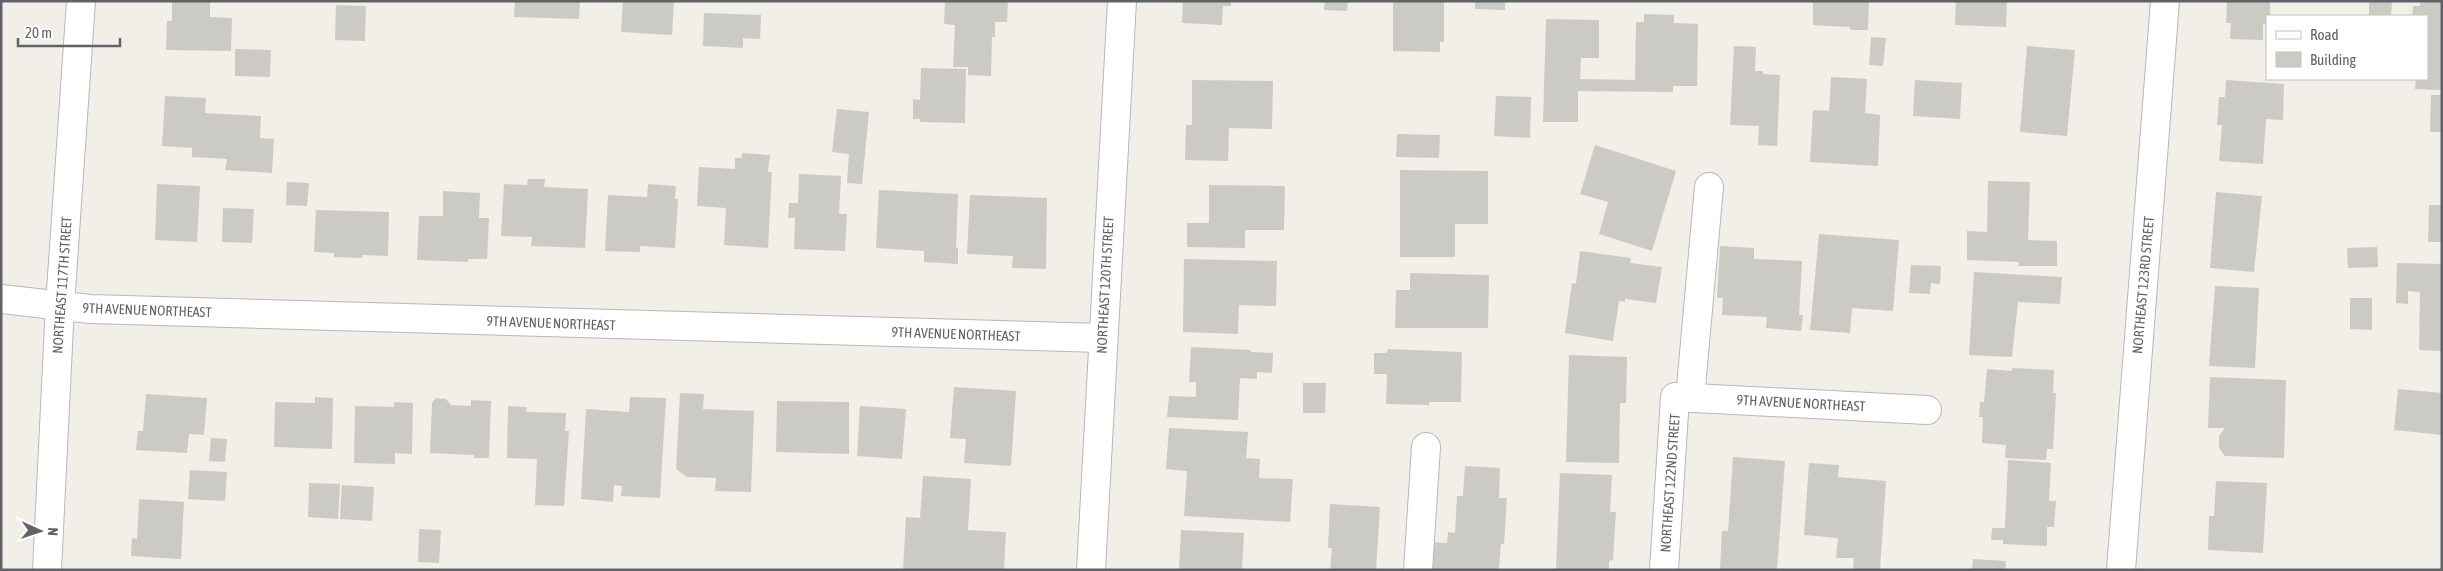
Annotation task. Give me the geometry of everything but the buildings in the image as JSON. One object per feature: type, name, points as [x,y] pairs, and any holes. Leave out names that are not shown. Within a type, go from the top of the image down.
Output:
[{"type":"street","name":"NORTHEAST 117TH STREET","points":[[47,570],[60,305],[81,1]]},
{"type":"street","name":"NORTHEAST 120TH STREET","points":[[1091,570],[1102,338],[1122,1]]},
{"type":"street","name":"NORTHEAST 123RD STREET","points":[[2121,570],[2165,1]]},
{"type":"street","name":"NORTHEAST 122ND STREET","points":[[1664,570],[1709,187]]},
{"type":"street","name":"9TH AVENUE NORTHEAST","points":[[1,299],[90,310],[1102,338]]},
{"type":"street","name":"9TH AVENUE NORTHEAST","points":[[1683,397],[1926,410]]},
{"type":"street","points":[[1418,570],[1426,447]]}]
